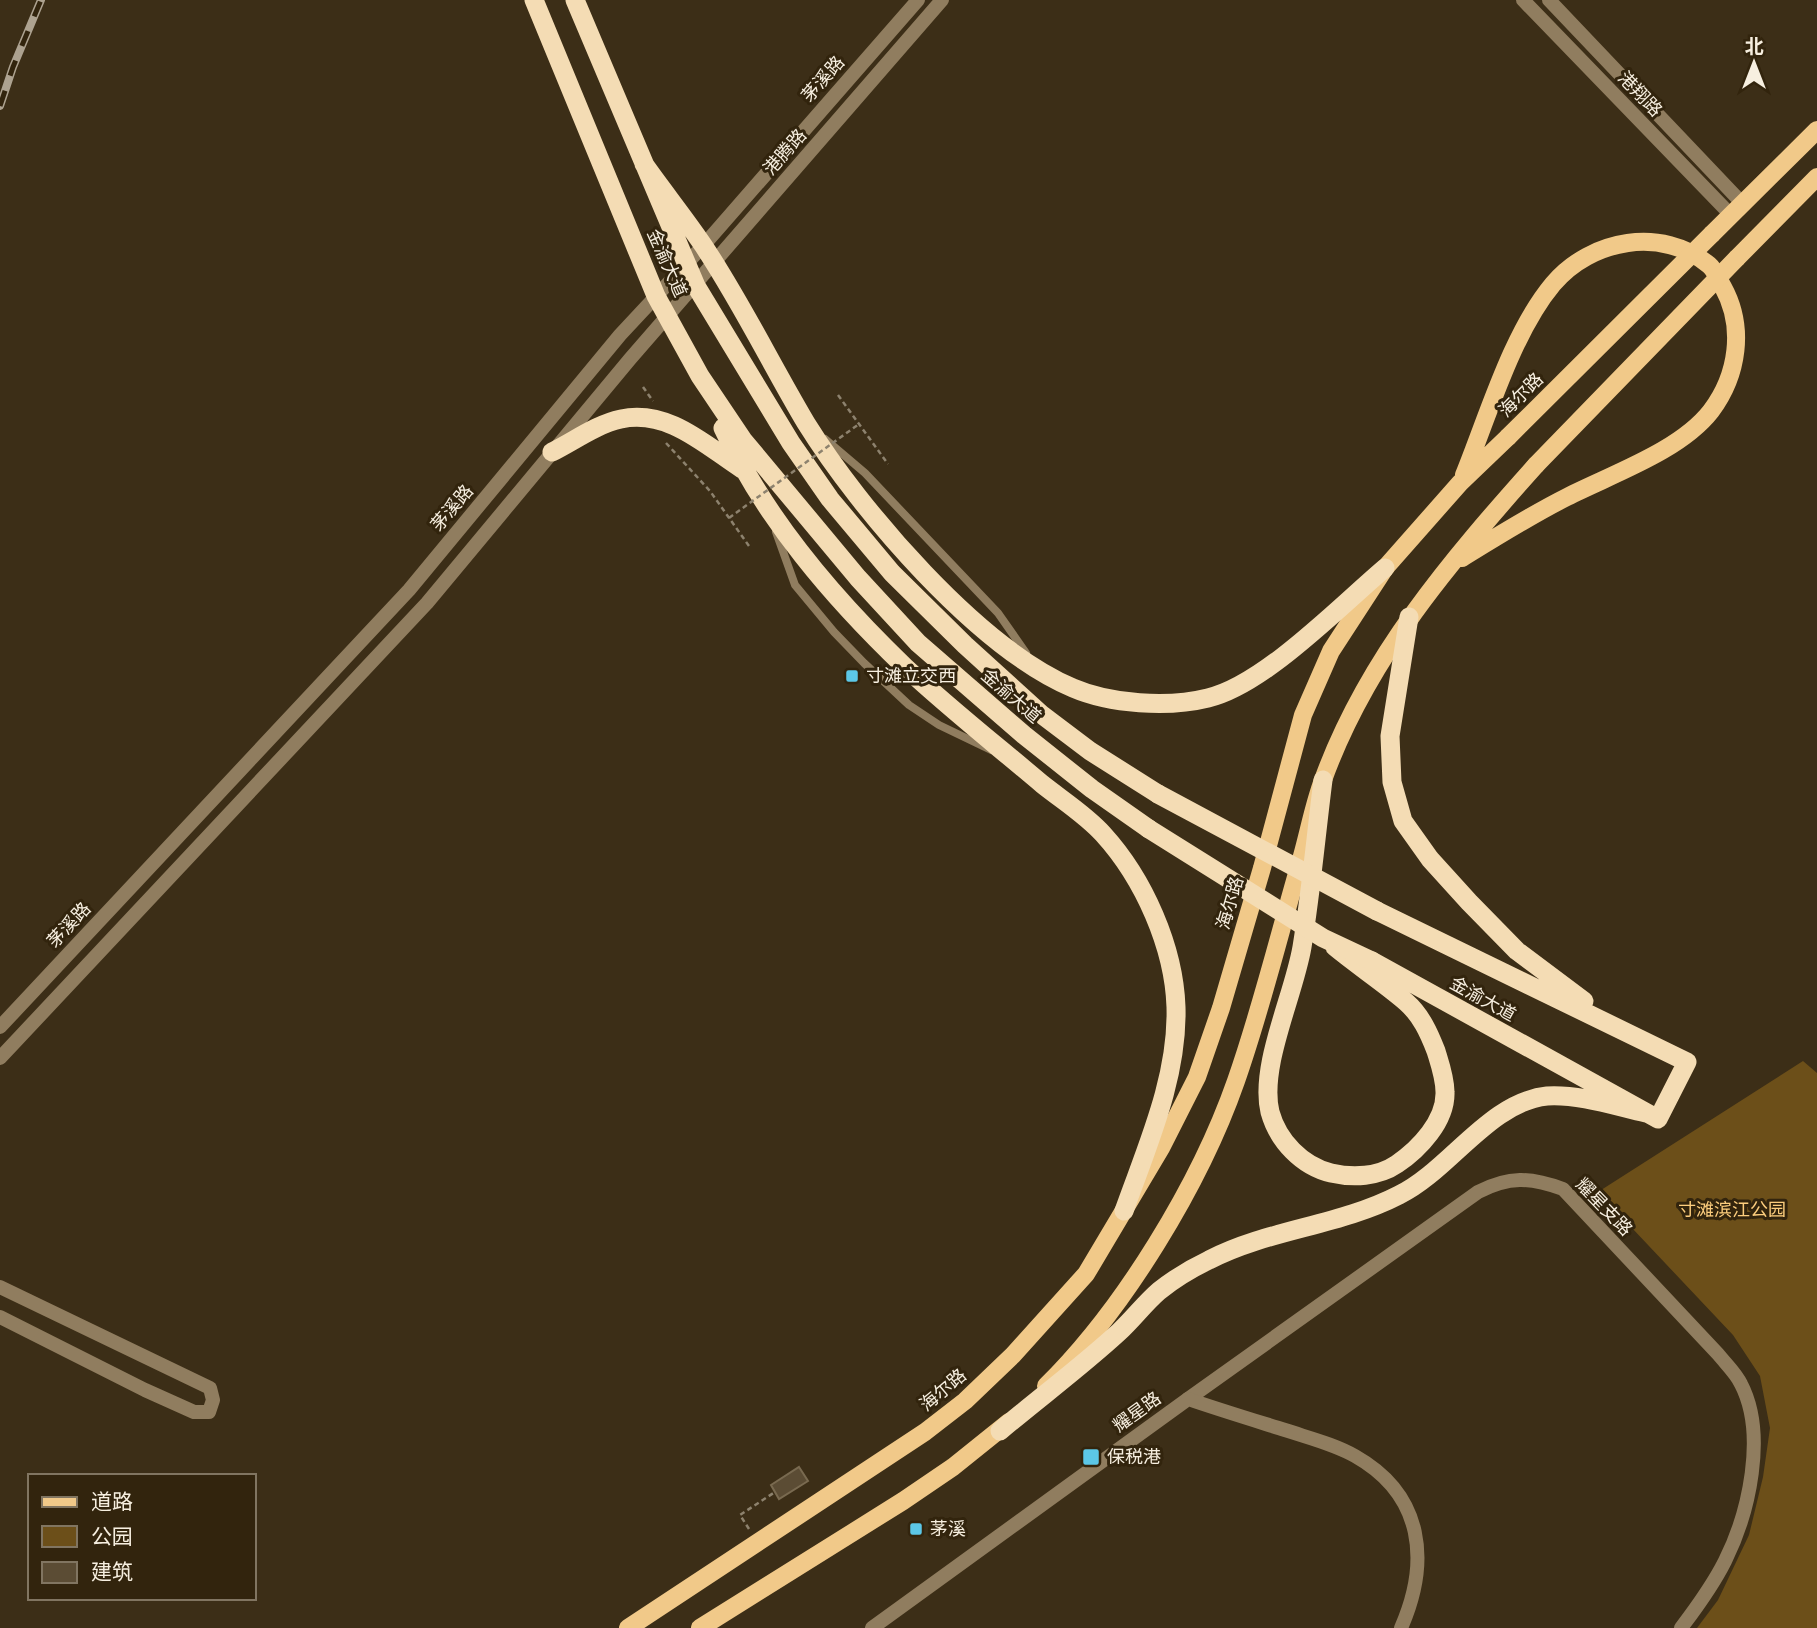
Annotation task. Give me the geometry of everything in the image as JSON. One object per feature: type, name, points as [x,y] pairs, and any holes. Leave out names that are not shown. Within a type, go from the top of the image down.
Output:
[{"type":"highway","name":"金渝大道","points":[[534,0],[656,296],[700,376],[743,440],[858,578],[918,643],[1091,789],[1149,829],[1371,968],[1652,1116],[1687,1062],[1377,911],[1158,794],[1090,751],[1041,714],[965,645],[892,573],[830,499],[791,443],[696,286],[575,0]]},
{"type":"highway","points":[[644,164],[703,246],[807,424],[848,482],[891,535],[940,588],[998,643],[1038,670],[1074,689],[1117,701],[1161,703],[1209,698],[1250,680],[1284,655],[1385,568]]},
{"type":"highway","points":[[700,376],[742,469],[796,547],[852,614],[923,683],[1103,834],[1131,872],[1154,912],[1169,960],[1176,1006],[1173,1056],[1161,1103],[1124,1211]]},
{"type":"highway","points":[[552,452],[620,419],[651,418],[675,425],[742,469]]},
{"type":"highway","points":[[1409,617],[1390,736],[1392,782],[1403,821],[1438,868],[1517,951],[1634,1036]]},
{"type":"highway","points":[[1323,779],[1301,950],[1273,1055],[1269,1085],[1270,1111],[1279,1133],[1292,1151],[1326,1172],[1348,1176],[1369,1175],[1392,1167],[1412,1154],[1428,1136],[1439,1116],[1446,1094],[1442,1068],[1423,1022],[1371,968]]},
{"type":"highway","points":[[1000,1431],[1118,1333],[1160,1290],[1185,1274],[1236,1248],[1274,1235],[1354,1215],[1402,1194],[1424,1180],[1507,1110],[1524,1101],[1548,1096],[1578,1099],[1652,1116]]},
{"type":"main road","name":"海尔路","points":[[628,1628],[884,1461],[965,1401],[1013,1355],[1086,1274],[1161,1148],[1197,1077],[1241,943],[1303,715],[1331,652],[1385,568],[1460,483],[1817,130]]},
{"type":"main road","points":[[700,1628],[903,1501],[1000,1431],[1050,1382],[1093,1334],[1129,1286],[1187,1188],[1236,1083],[1323,779],[1375,671],[1409,617],[1536,465],[1817,177]]},
{"type":"main road","points":[[1450,565],[1537,512],[1675,444],[1696,428],[1711,411],[1733,368],[1737,340],[1731,302],[1712,266],[1690,253],[1666,244],[1632,240],[1591,252],[1555,282],[1533,312],[1517,342],[1460,483]]},
{"type":"street","name":"茅溪路","points":[[2,1024],[409,590],[620,335],[703,246],[918,0]]},
{"type":"street","name":"港腾路","points":[[714,264],[942,0]]},
{"type":"street","name":"港翔路","points":[[1523,0],[1736,209]]},
{"type":"street","name":"港翔路","points":[[1549,0],[1736,209]]},
{"type":"street","points":[[0,1058],[427,603],[552,452],[714,264]]},
{"type":"street","name":"耀星支路","points":[[1188,1399],[1478,1192],[1497,1182],[1518,1179],[1542,1182],[1563,1189],[1718,1354],[1741,1384],[1751,1414],[1754,1445],[1741,1519],[1726,1560],[1681,1628]]},
{"type":"street","points":[[0,1287],[210,1388],[214,1400],[209,1412],[194,1412],[145,1390],[0,1317]]},
{"type":"street","name":"耀星路","points":[[872,1628],[1188,1399],[1317,1440],[1356,1457],[1389,1482],[1407,1507],[1417,1537],[1419,1569],[1412,1602],[1401,1628]]},
{"type":"path","points":[[643,387],[654,403]]},
{"type":"path","points":[[838,395],[888,464]]},
{"type":"path","points":[[729,518],[859,424]]},
{"type":"path","points":[[667,443],[710,491],[749,546]]},
{"type":"path","points":[[758,1542],[740,1516],[775,1492]]},
{"type":"green space","name":"寸滩滨江公园","points":[[1803,1061],[1817,1073],[1817,1628],[1697,1628],[1718,1600],[1749,1535],[1763,1477],[1770,1428],[1760,1376],[1733,1335],[1598,1192]]},
{"type":"building","points":[[799,1467],[808,1481],[779,1499],[771,1485]]},
{"type":"railway","points":[[0,106],[41,0]]},
{"type":"place","name":"寸滩立交西","points":[[852,676]]},
{"type":"place","name":"保税港","points":[[1091,1457]]},
{"type":"place","name":"茅溪","points":[[916,1529]]}]
